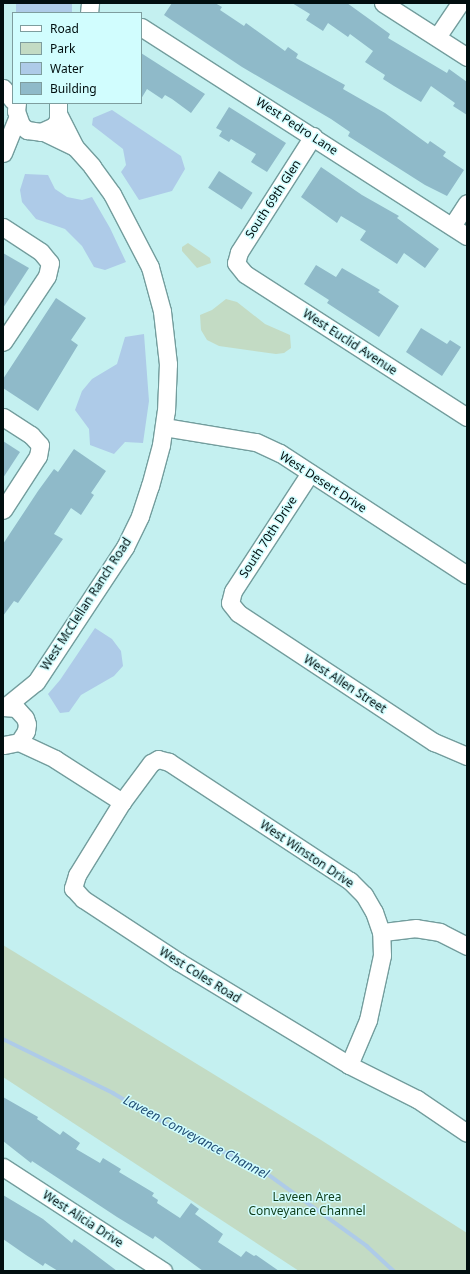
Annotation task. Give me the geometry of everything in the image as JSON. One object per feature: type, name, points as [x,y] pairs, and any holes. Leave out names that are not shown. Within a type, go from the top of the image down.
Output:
[{"type":"street","points":[[383,3],[467,57]]},
{"type":"street","points":[[437,38],[460,3]]},
{"type":"street","name":"West Pedro Lane","points":[[142,28],[467,236]]},
{"type":"street","points":[[3,88],[12,100]]},
{"type":"street","points":[[16,106],[27,130],[39,132],[75,147]]},
{"type":"street","points":[[4,151],[16,106]]},
{"type":"street","points":[[4,151],[39,132],[54,126],[59,107]]},
{"type":"street","points":[[59,107],[75,147]]},
{"type":"street","name":"South 69th Glen","points":[[236,264],[239,252],[313,136]]},
{"type":"street","name":"West McClellan Ranch Road","points":[[36,682],[125,547],[140,516],[150,486],[164,427],[168,364],[162,311],[150,267],[112,194],[92,166],[75,147]]},
{"type":"street","points":[[452,226],[467,203]]},
{"type":"street","points":[[3,228],[41,252],[50,263],[46,276],[3,342]]},
{"type":"street","name":"West Euclid Avenue","points":[[236,264],[245,274],[465,412]]},
{"type":"street","points":[[3,417],[31,435],[40,445],[38,456],[3,510]]},
{"type":"street","name":"West Desert Drive","points":[[164,427],[256,442],[280,453],[467,575]]},
{"type":"street","name":"South 70th Drive","points":[[230,602],[233,591],[310,473]]},
{"type":"street","name":"West Allen Street","points":[[230,602],[238,613],[434,742],[467,756]]},
{"type":"street","points":[[4,706],[36,682]]},
{"type":"street","points":[[18,734],[36,682]]},
{"type":"street","points":[[4,706],[16,708],[18,734]]},
{"type":"street","points":[[18,734],[122,802]]},
{"type":"street","name":"West Coles Road","points":[[158,759],[150,763],[122,802],[77,875],[73,888],[78,893],[179,962],[349,1065],[417,1099],[467,1133]]},
{"type":"street","name":"West Winston Drive","points":[[158,759],[169,762],[350,881],[364,895],[374,912],[381,932],[382,955],[368,1020],[349,1065]]},
{"type":"street","points":[[381,932],[416,928],[440,932],[467,946]]},
{"type":"street","name":"West Alicia Drive","points":[[3,1167],[163,1271]]},
{"type":"green space","points":[[188,243],[210,258],[211,263],[197,268],[182,251],[182,247]]},
{"type":"green space","points":[[226,299],[237,302],[265,324],[290,335],[291,348],[284,353],[276,354],[219,346],[207,340],[201,330],[200,315],[212,310]]},
{"type":"green space","name":"Laveen Area Conveyance Channel","points":[[3,945],[321,1140],[467,1233],[467,1271],[299,1271],[3,1077]]},
{"type":"water","points":[[16,3],[72,3],[72,12],[16,12]]},
{"type":"water","points":[[112,110],[181,156],[185,169],[172,191],[139,200],[121,172],[126,165],[123,149],[92,125],[93,118]]},
{"type":"water","points":[[25,174],[48,175],[55,189],[67,197],[82,200],[92,197],[110,228],[126,262],[105,270],[94,267],[82,246],[65,229],[36,219],[22,202],[20,190]]},
{"type":"water","points":[[144,334],[149,401],[143,443],[125,442],[114,454],[90,445],[89,429],[75,410],[82,391],[92,379],[117,364],[125,337]]},
{"type":"water","points":[[95,628],[112,639],[121,651],[123,666],[114,676],[81,695],[69,712],[60,713],[48,694],[60,680]]},
{"type":"building","points":[[172,3],[215,3],[222,7],[220,10],[244,26],[246,23],[285,51],[288,47],[298,54],[296,58],[345,85],[343,89],[385,113],[428,144],[430,141],[446,152],[443,156],[464,170],[447,196],[425,185],[348,136],[350,132],[331,119],[242,67],[164,15]]},
{"type":"building","points":[[292,3],[347,3],[390,34],[388,38],[447,73],[449,69],[467,82],[467,115],[453,106],[455,103],[431,86],[421,102],[383,79],[385,75],[365,62],[373,51],[350,34],[348,37],[328,23],[323,31],[306,20],[310,14]]},
{"type":"building","points":[[142,54],[205,94],[191,113],[165,95],[162,99],[147,89],[142,97]]},
{"type":"building","points":[[229,107],[286,143],[267,172],[251,162],[256,154],[231,139],[229,142],[219,136],[222,131],[216,128]]},
{"type":"building","points":[[321,167],[362,195],[399,216],[397,218],[439,249],[425,268],[404,253],[397,264],[360,240],[366,231],[341,216],[337,223],[301,197]]},
{"type":"building","points":[[219,171],[253,193],[242,210],[208,188]]},
{"type":"building","points":[[3,253],[29,268],[3,308]]},
{"type":"building","points":[[316,265],[336,277],[342,268],[380,290],[378,292],[399,306],[379,337],[327,303],[329,300],[304,284]]},
{"type":"building","points":[[56,298],[86,318],[71,340],[78,345],[38,411],[3,388],[3,379]]},
{"type":"building","points":[[421,328],[447,344],[450,340],[461,347],[442,376],[406,352]]},
{"type":"building","points":[[3,441],[20,452],[3,478]]},
{"type":"building","points":[[74,449],[106,471],[91,493],[94,495],[81,515],[71,508],[54,534],[63,539],[18,603],[14,601],[3,616],[3,544],[54,469],[58,472]]},
{"type":"building","points":[[3,1097],[38,1117],[37,1119],[60,1135],[63,1131],[80,1143],[76,1149],[100,1163],[103,1158],[121,1169],[119,1172],[154,1193],[152,1196],[158,1200],[157,1203],[180,1218],[191,1203],[199,1209],[195,1214],[223,1234],[218,1242],[241,1257],[246,1251],[254,1256],[256,1255],[279,1271],[203,1271],[155,1236],[153,1239],[32,1161],[31,1163],[3,1141]]},
{"type":"building","points":[[3,1195],[43,1219],[72,1243],[74,1239],[117,1271],[58,1271],[45,1263],[43,1266],[26,1255],[3,1239]]},
{"type":"waterway","name":"Laveen Conveyance Channel","points":[[3,1039],[113,1093],[177,1130],[262,1170],[367,1246],[394,1271]]}]
